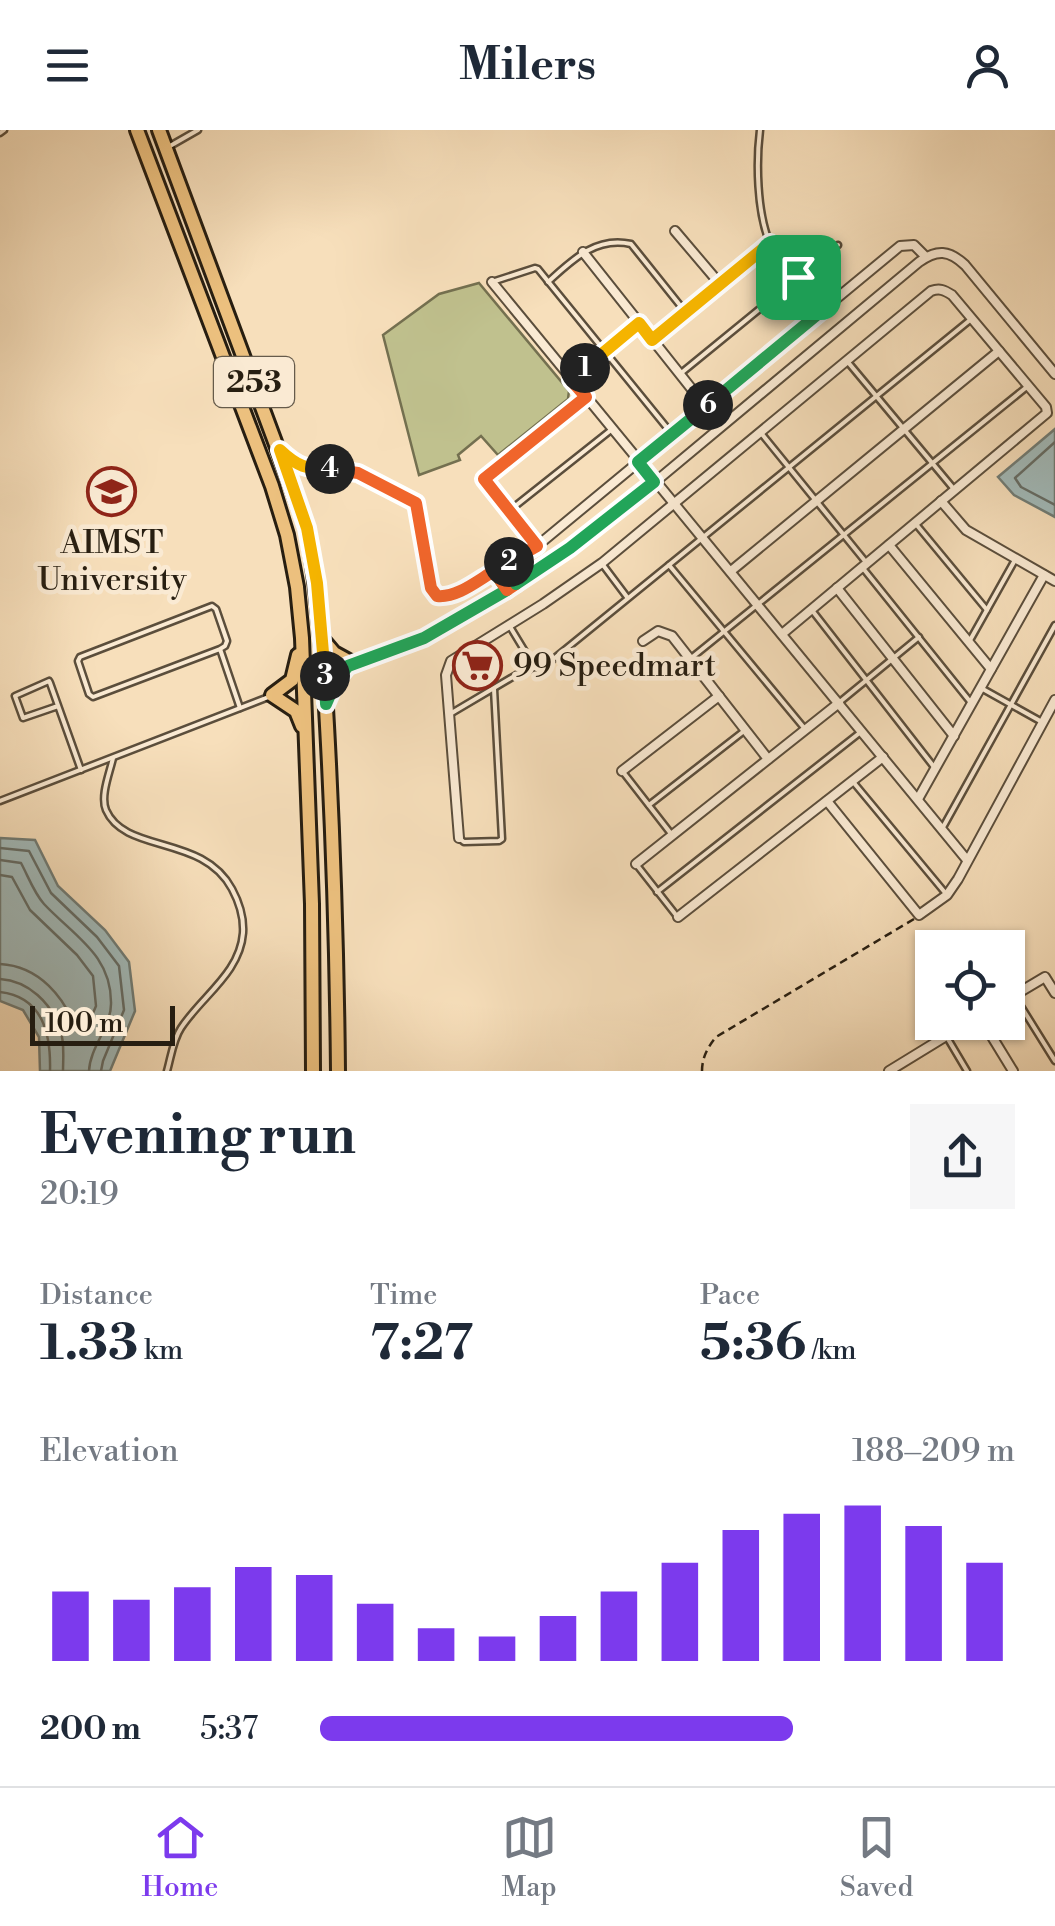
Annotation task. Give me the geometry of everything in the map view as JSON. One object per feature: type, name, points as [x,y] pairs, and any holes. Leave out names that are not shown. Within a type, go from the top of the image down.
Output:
[{"type":"main road","name":"253","points":[[137,130],[288,536],[302,638],[312,904],[313,1071]]},
{"type":"main road","name":"253","points":[[159,130],[307,528],[317,583],[325,675],[334,851],[338,1071]]},
{"type":"main road","points":[[302,638],[292,680],[272,696],[296,711],[305,736]]},
{"type":"main road","points":[[323,640],[334,654],[351,665],[336,681],[326,704]]},
{"type":"street","points":[[675,230],[720,284]]},
{"type":"street","points":[[652,340],[770,243]]},
{"type":"street","points":[[537,546],[900,246],[914,245],[926,257]]},
{"type":"street","points":[[583,252],[706,407]]},
{"type":"street","points":[[304,684],[424,638],[570,548],[934,253],[950,253],[965,265],[1055,374]]},
{"type":"street","points":[[492,282],[967,860]]},
{"type":"street","points":[[458,838],[446,676],[452,660],[602,563],[932,291],[938,289],[952,295],[1048,413],[782,634]]},
{"type":"street","points":[[731,571],[999,351]]},
{"type":"street","points":[[485,481],[485,477],[586,397]]},
{"type":"street","points":[[941,501],[966,530],[1055,581]]},
{"type":"street","points":[[889,544],[992,669]]},
{"type":"street","points":[[918,800],[1044,575]]},
{"type":"street","points":[[837,588],[954,736]]},
{"type":"street","points":[[642,641],[658,631],[672,636],[768,758]]},
{"type":"street","points":[[622,771],[719,696]]},
{"type":"street","points":[[827,801],[919,915],[947,895],[958,879],[1055,700]]},
{"type":"street","points":[[636,864],[838,703]]},
{"type":"street","points":[[678,917],[883,757]]},
{"type":"street","points":[[1025,989],[1044,977],[1055,994]]},
{"type":"street","points":[[889,1071],[940,1040]]},
{"type":"street","points":[[994,1040],[1013,1071]]},
{"type":"street","points":[[909,1059],[916,1071]]},
{"type":"lane","points":[[166,148],[198,130]]},
{"type":"lane","points":[[760,130],[759,186],[770,243],[824,309]]},
{"type":"lane","points":[[548,282],[583,252],[602,244],[623,242],[631,244],[686,312]]},
{"type":"lane","points":[[680,374],[838,245]]},
{"type":"lane","points":[[492,282],[535,268],[672,434]]},
{"type":"lane","points":[[450,714],[525,670],[551,661],[972,319]]},
{"type":"lane","points":[[571,380],[639,323]]},
{"type":"lane","points":[[847,361],[955,490]]},
{"type":"lane","points":[[690,659],[1028,386]]},
{"type":"lane","points":[[509,512],[612,430]]},
{"type":"lane","points":[[761,432],[972,704]]},
{"type":"lane","points":[[280,450],[296,465],[358,473],[416,503],[431,588],[437,596],[446,598],[537,546],[485,481]]},
{"type":"lane","points":[[915,523],[987,610]]},
{"type":"lane","points":[[969,642],[1015,560]]},
{"type":"lane","points":[[602,563],[628,597]]},
{"type":"lane","points":[[669,565],[805,730]]},
{"type":"lane","points":[[494,571],[507,590]]},
{"type":"lane","points":[[212,606],[227,641],[220,649],[94,697],[89,694],[78,661],[212,606]]},
{"type":"lane","points":[[811,609],[936,768]]},
{"type":"lane","points":[[509,625],[536,668]]},
{"type":"lane","points":[[942,829],[1055,625]]},
{"type":"lane","points":[[838,703],[919,638]]},
{"type":"lane","points":[[220,649],[240,708]]},
{"type":"lane","points":[[58,706],[23,718],[15,696],[48,681],[58,706],[81,770]]},
{"type":"lane","points":[[458,838],[464,842],[502,838],[494,688]]},
{"type":"lane","points":[[981,688],[1043,722]]},
{"type":"lane","points":[[0,801],[288,690]]},
{"type":"lane","points":[[648,805],[746,730]]},
{"type":"lane","points":[[658,892],[862,731]]},
{"type":"lane","points":[[113,758],[104,802],[112,818],[143,840],[190,852],[211,864],[230,884],[242,915],[243,930],[234,962],[181,1028],[167,1071]]},
{"type":"lane","points":[[622,771],[672,835]]},
{"type":"lane","points":[[853,781],[947,895]]},
{"type":"lane","points":[[636,864],[678,917]]},
{"type":"lane","points":[[1025,1017],[1055,1061]]},
{"type":"lane","points":[[948,1040],[967,1071]]},
{"type":"path","points":[[702,1071],[702,1062],[716,1037],[919,915]]},
{"type":"green space","points":[[479,283],[569,391],[568,399],[498,455],[481,436],[458,455],[460,460],[419,475],[383,335],[439,294]]},
{"type":"water","points":[[1055,429],[1055,517],[1014,495],[998,477]]},
{"type":"water","points":[[0,838],[35,840],[58,886],[105,930],[129,962],[135,1011],[110,1071],[40,1071],[39,1037],[23,1010],[0,1001]]},
{"type":"place","name":"AIMST University","points":[[112,492]]},
{"type":"place","name":"99 Speedmart","points":[[478,665]]},
{"type":"route","points":[[798,277],[770,243],[652,340],[639,323],[571,380],[586,397],[484,479],[537,546],[494,571],[507,590],[424,638],[348,666],[326,704],[317,583],[307,528],[280,450],[296,465],[358,473],[416,503],[431,588],[437,596],[446,598],[494,571],[507,590],[570,548],[654,482],[638,462],[824,309],[798,277]]}]
